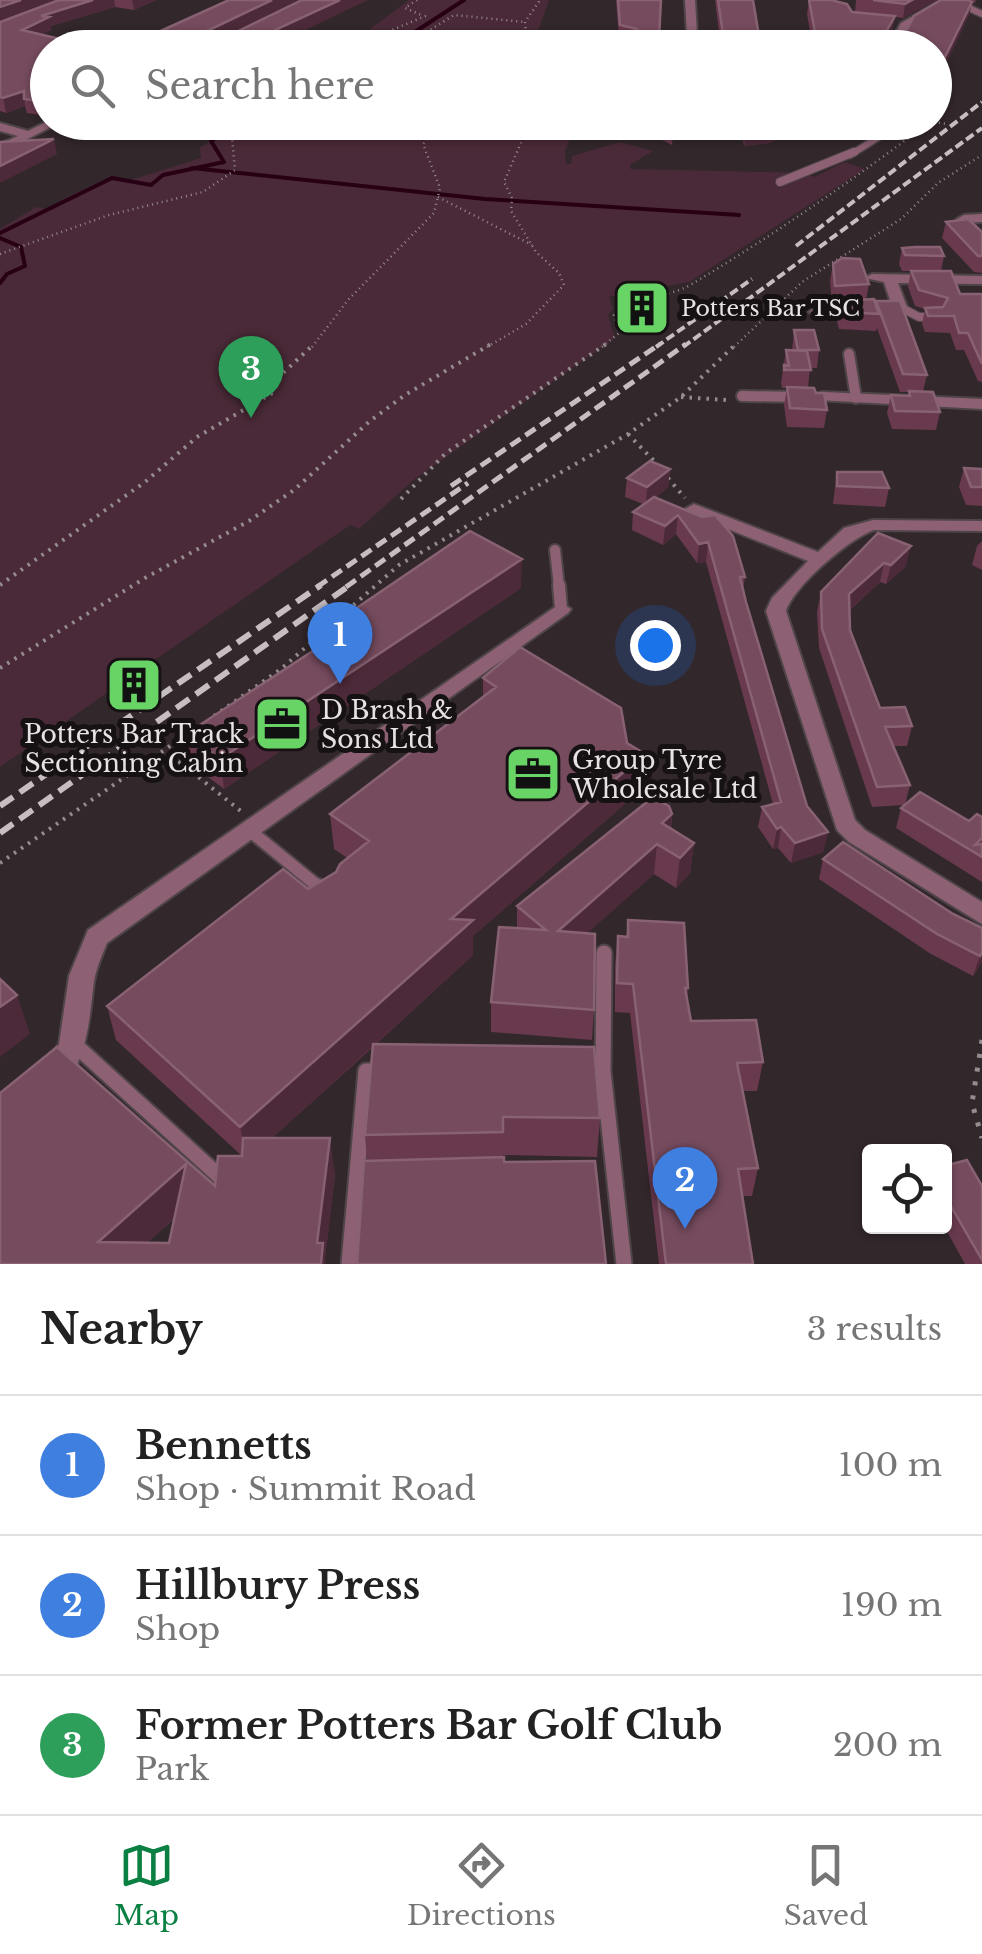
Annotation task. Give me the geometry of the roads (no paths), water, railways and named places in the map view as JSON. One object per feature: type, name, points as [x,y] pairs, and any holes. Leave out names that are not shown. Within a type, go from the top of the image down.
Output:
[{"type":"street","points":[[690,0],[692,30]]},
{"type":"street","points":[[902,30],[905,24],[951,0]]},
{"type":"street","points":[[0,127],[29,135]]},
{"type":"street","points":[[0,148],[29,135]]},
{"type":"street","points":[[964,220],[982,218]]},
{"type":"street","points":[[900,306],[875,275],[982,280]]},
{"type":"street","points":[[816,312],[900,306]]},
{"type":"street","points":[[824,398],[982,404]]},
{"type":"street","points":[[694,509],[820,559]]},
{"type":"street","points":[[982,526],[873,525],[851,532],[779,602],[776,611],[841,817],[858,836],[982,914]]},
{"type":"street","points":[[27,1092],[53,1073],[74,1044],[81,980],[97,938],[515,650],[561,609]]},
{"type":"lane","points":[[951,0],[982,14]]},
{"type":"lane","points":[[968,0],[982,2]]},
{"type":"lane","points":[[888,23],[905,24]]},
{"type":"lane","points":[[780,182],[812,175],[876,140]]},
{"type":"lane","points":[[900,306],[919,317],[937,317]]},
{"type":"lane","points":[[850,354],[856,398]]},
{"type":"lane","points":[[742,396],[824,398]]},
{"type":"lane","points":[[555,550],[561,609]]},
{"type":"lane","points":[[253,827],[332,899]]},
{"type":"lane","points":[[604,953],[603,1070],[624,1264]]},
{"type":"lane","points":[[74,1044],[219,1176]]},
{"type":"lane","points":[[583,1070],[603,1070]]},
{"type":"lane","points":[[349,1264],[366,1071],[406,1071]]},
{"type":"lane","points":[[598,1178],[617,1178]]},
{"type":"lane","points":[[354,1185],[373,1184]]},
{"type":"waterway","points":[[418,30],[464,0]]},
{"type":"waterway","points":[[195,168],[224,162],[213,140]]},
{"type":"waterway","points":[[0,233],[112,178],[151,185],[163,175],[195,168]]},
{"type":"waterway","points":[[195,168],[485,199],[739,215]]},
{"type":"waterway","points":[[0,238],[21,247],[25,266],[7,274],[0,283]]},
{"type":"railway","points":[[952,125],[982,102]]},
{"type":"railway","points":[[683,347],[982,128]]},
{"type":"railway","points":[[796,246],[933,140]]},
{"type":"railway","points":[[656,347],[752,279]]},
{"type":"railway","points":[[451,486],[660,344]]},
{"type":"railway","points":[[346,587],[686,344]]},
{"type":"railway","points":[[317,587],[468,483]]},
{"type":"railway","points":[[0,806],[321,585]]},
{"type":"railway","points":[[0,833],[350,585]]},
{"type":"place","name":"Potters Bar TSC","points":[[642,308]]},
{"type":"place","name":"Former Potters Bar Golf Club","points":[[251,418]]},
{"type":"place","name":"Bennetts","points":[[340,684]]},
{"type":"place","name":"Potters Bar Track Sectioning Cabin","points":[[134,685]]},
{"type":"place","name":"D Brash & Sons Ltd","points":[[282,724]]},
{"type":"place","name":"Group Tyre Wholesale Ltd","points":[[533,774]]},
{"type":"place","name":"Hillbury Press","points":[[685,1229]]}]
